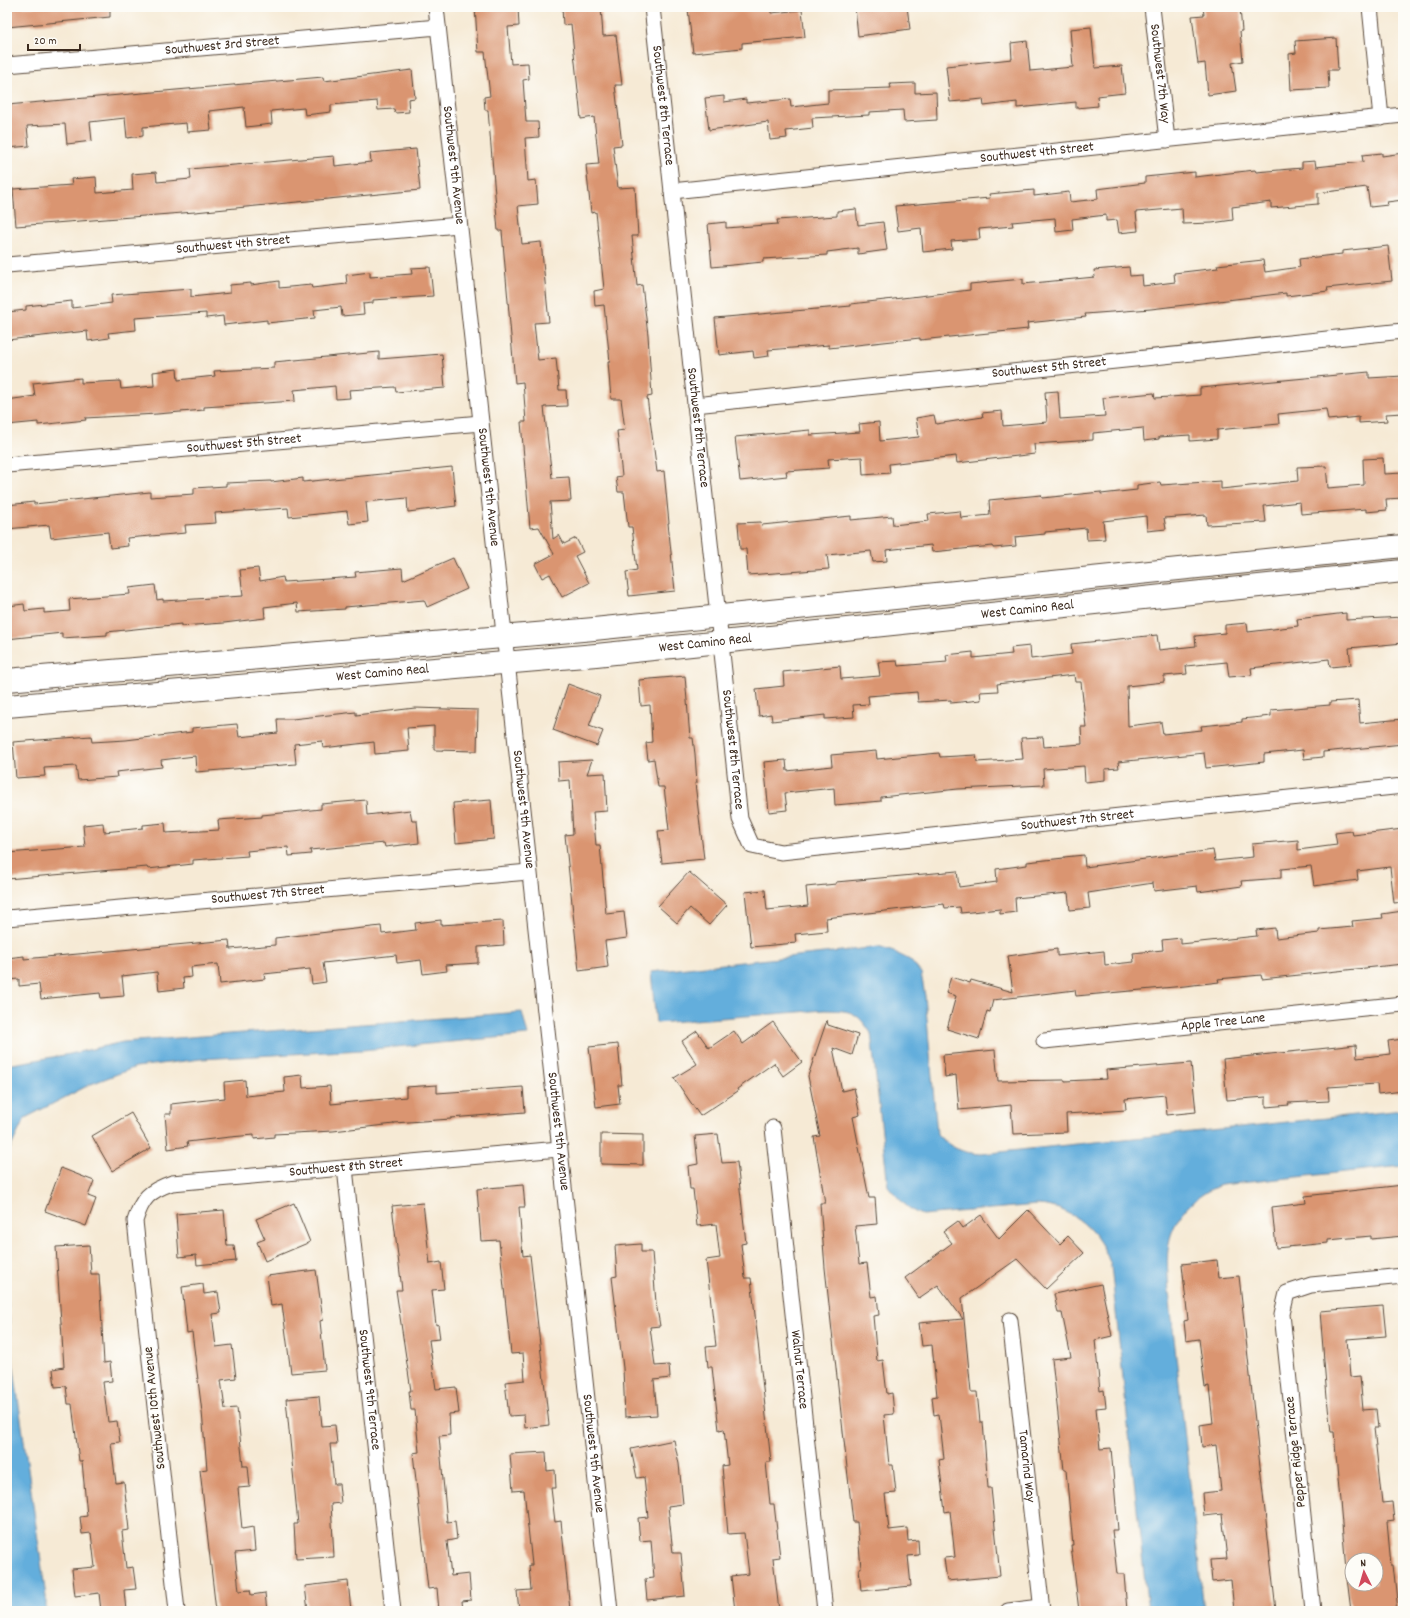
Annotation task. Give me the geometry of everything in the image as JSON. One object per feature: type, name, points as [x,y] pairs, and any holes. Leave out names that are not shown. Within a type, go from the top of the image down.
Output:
[{"type":"street","name":"Southwest 9th Avenue","points":[[436,7],[610,1611]]},
{"type":"street","name":"Southwest 8th Terrace","points":[[652,7],[740,819],[752,846]]},
{"type":"street","name":"Southwest 7th Way","points":[[1152,7],[1167,140]]},
{"type":"street","points":[[1370,7],[1381,118]]},
{"type":"street","name":"Southwest 3rd Street","points":[[7,65],[438,27]]},
{"type":"street","name":"Southwest 4th Street","points":[[672,191],[1403,115]]},
{"type":"street","name":"Southwest 4th Street","points":[[7,265],[459,225]]},
{"type":"street","name":"Southwest 5th Street","points":[[695,405],[1403,331]]},
{"type":"street","name":"Southwest 5th Street","points":[[7,465],[481,423]]},
{"type":"street","name":"West Camino Real","points":[[18,679],[718,616],[1403,546]]},
{"type":"street","points":[[1160,570],[1163,596]]},
{"type":"street","name":"West Camino Real","points":[[7,706],[720,642],[1403,571]]},
{"type":"street","points":[[18,679],[30,704]]},
{"type":"street","name":"Southwest 7th Street","points":[[752,846],[781,852],[1403,786]]},
{"type":"street","name":"Southwest 7th Street","points":[[7,918],[529,872]]},
{"type":"street","name":"Apple Tree Lane","points":[[1044,1041],[1403,1004]]},
{"type":"street","name":"Walnut Terrace","points":[[773,1128],[826,1611]]},
{"type":"street","name":"Southwest 8th Street","points":[[140,1205],[154,1190],[172,1183],[559,1149]]},
{"type":"street","name":"Southwest 9th Terrace","points":[[345,1168],[393,1611]]},
{"type":"street","name":"Southwest 10th Avenue","points":[[140,1205],[135,1221],[177,1611]]},
{"type":"street","name":"Pepper Ridge Terrace","points":[[1313,1611],[1282,1314],[1287,1293],[1310,1285],[1403,1276]]},
{"type":"street","name":"Tamarind Way","points":[[1010,1320],[1041,1609]]},
{"type":"street","points":[[1008,1611],[1041,1609]]},
{"type":"water","points":[[878,947],[894,952],[910,960],[921,973],[925,996],[937,1134],[947,1143],[963,1151],[981,1154],[1403,1110],[1403,1166],[1221,1185],[1195,1200],[1181,1215],[1172,1233],[1168,1255],[1169,1292],[1204,1611],[1148,1611],[1111,1266],[1093,1232],[1074,1216],[1062,1210],[1037,1205],[922,1215],[903,1203],[888,1186],[871,1033],[861,1019],[856,1015],[846,1011],[824,1010],[656,1023],[651,972]]},
{"type":"water","points":[[522,1012],[528,1035],[362,1050],[201,1059],[136,1067],[91,1084],[25,1118],[7,1155],[7,1065],[70,1054],[123,1042]]},
{"type":"water","points":[[7,1293],[11,1348],[46,1597],[46,1611],[7,1611]]},
{"type":"building","points":[[7,7],[110,7],[110,17],[7,27]]},
{"type":"building","points":[[475,7],[518,7],[519,26],[508,27],[511,64],[528,63],[529,79],[523,80],[526,122],[538,122],[539,137],[525,138],[528,181],[536,180],[538,204],[518,206],[522,244],[541,242],[549,322],[534,323],[538,360],[556,358],[559,390],[566,390],[567,406],[544,407],[552,478],[569,477],[571,501],[550,502],[553,539],[559,535],[564,544],[576,538],[583,552],[575,556],[589,583],[562,597],[550,574],[542,578],[535,564],[554,554],[539,527],[530,528],[521,422],[526,422],[523,382],[515,383],[502,231],[498,231],[488,110],[485,110],[484,97],[490,96],[485,52],[478,52]]},
{"type":"building","points":[[562,7],[601,7],[603,36],[616,35],[622,85],[615,85],[622,145],[613,146],[618,188],[635,187],[638,236],[632,236],[637,286],[642,285],[648,335],[652,396],[647,397],[657,472],[664,471],[675,591],[629,596],[626,572],[637,570],[632,527],[628,527],[624,492],[618,492],[616,477],[622,476],[617,431],[625,430],[621,399],[611,399],[608,362],[610,362],[604,305],[595,306],[594,291],[604,289],[596,212],[591,213],[586,165],[599,164],[594,117],[581,119],[571,24],[563,25]]},
{"type":"building","points":[[705,7],[770,7],[771,13],[802,10],[805,37],[742,43],[742,48],[693,53],[688,9]]},
{"type":"building","points":[[855,7],[907,7],[910,29],[858,36]]},
{"type":"building","points":[[1203,7],[1240,8],[1242,31],[1240,31],[1243,61],[1232,63],[1236,91],[1208,95],[1205,63],[1198,64],[1192,16],[1204,15]]},
{"type":"building","points":[[1091,27],[1095,68],[1122,66],[1125,93],[1097,96],[1098,106],[1076,108],[1076,102],[1017,108],[1017,102],[984,106],[983,99],[950,102],[946,66],[1012,59],[1011,43],[1027,41],[1030,71],[1073,67],[1070,29]]},
{"type":"building","points":[[1336,38],[1338,70],[1328,70],[1329,88],[1291,90],[1289,54],[1296,53],[1295,41]]},
{"type":"building","points":[[412,70],[415,98],[408,99],[409,112],[395,113],[394,109],[378,110],[377,101],[331,105],[331,112],[305,115],[304,108],[271,111],[272,124],[246,127],[244,107],[209,111],[211,130],[187,132],[186,123],[143,127],[143,136],[127,138],[125,118],[90,122],[92,141],[67,144],[65,124],[27,126],[29,146],[8,148],[7,105],[323,77],[324,81]]},
{"type":"building","points":[[915,83],[915,93],[936,92],[937,120],[904,122],[903,110],[869,112],[869,115],[812,118],[813,128],[786,131],[787,138],[770,140],[768,122],[709,130],[705,98],[724,96],[724,102],[746,99],[746,103],[790,99],[791,107],[828,103],[828,90],[891,88],[890,84]]},
{"type":"building","points":[[416,149],[420,190],[195,212],[16,226],[13,189],[72,185],[71,179],[96,177],[97,193],[133,190],[132,174],[156,172],[157,182],[191,179],[190,169],[334,156],[335,166],[371,162],[370,153]]},
{"type":"building","points":[[1382,153],[1382,156],[1403,153],[1403,200],[1387,202],[1388,205],[1370,207],[1367,187],[1318,193],[1318,204],[1271,208],[1271,202],[1232,207],[1233,220],[1212,223],[1183,224],[1182,208],[1136,212],[1138,231],[1119,233],[1117,220],[1106,221],[1106,215],[1072,219],[1073,230],[1056,232],[1055,218],[1012,222],[1013,226],[979,229],[980,239],[951,241],[952,249],[923,252],[921,228],[898,231],[895,206],[990,198],[989,194],[1034,190],[1034,196],[1069,192],[1070,202],[1098,199],[1097,189],[1145,183],[1145,177],[1195,172],[1195,177],[1255,170],[1256,172],[1302,168],[1302,162],[1315,161],[1316,167],[1363,162],[1362,155]]},
{"type":"building","points":[[856,209],[858,225],[883,222],[887,250],[858,254],[858,248],[827,252],[827,255],[763,259],[763,262],[712,267],[708,224],[726,222],[726,228],[778,224],[777,220],[837,216],[837,211]]},
{"type":"building","points":[[1388,246],[1392,281],[1327,288],[1328,291],[1286,296],[1286,293],[1151,309],[1085,314],[1086,317],[1027,323],[1028,329],[920,340],[920,338],[829,348],[829,345],[768,350],[769,356],[754,358],[753,351],[719,355],[715,318],[851,306],[851,304],[970,290],[970,284],[1023,279],[1023,284],[1095,277],[1094,270],[1129,267],[1130,276],[1142,275],[1143,286],[1175,282],[1174,273],[1218,268],[1217,265],[1263,260],[1265,272],[1300,267],[1299,259],[1342,254],[1342,251]]},
{"type":"building","points":[[430,267],[433,296],[373,300],[373,303],[363,304],[364,314],[342,316],[341,307],[314,310],[315,318],[267,323],[267,320],[224,325],[223,316],[206,318],[206,313],[135,318],[136,330],[108,333],[109,338],[88,341],[87,331],[7,340],[7,312],[26,310],[26,306],[72,301],[72,308],[112,303],[111,295],[191,289],[191,297],[230,293],[230,285],[251,283],[251,285],[279,281],[279,288],[311,285],[312,288],[347,284],[346,275],[370,272],[370,277],[412,274],[411,268]]},
{"type":"building","points":[[379,352],[379,359],[442,354],[445,388],[396,392],[395,387],[349,390],[350,398],[336,399],[335,386],[294,390],[295,401],[204,407],[204,410],[157,414],[85,418],[86,420],[38,425],[38,422],[7,425],[7,400],[35,396],[33,383],[81,378],[81,383],[120,381],[121,389],[154,386],[153,372],[177,369],[178,380],[215,376],[214,371],[274,368],[274,362]]},
{"type":"building","points":[[1369,372],[1369,378],[1403,376],[1403,413],[1386,414],[1387,421],[1359,423],[1359,417],[1328,420],[1326,409],[1278,414],[1279,424],[1217,430],[1217,439],[1190,441],[1190,435],[1159,437],[1159,439],[1144,441],[1143,428],[1093,433],[1093,440],[1034,444],[1035,454],[957,463],[956,456],[889,464],[890,473],[863,475],[862,457],[828,459],[829,468],[786,471],[787,476],[740,481],[735,437],[810,430],[810,435],[860,432],[859,424],[879,422],[880,441],[919,437],[916,418],[934,415],[936,424],[983,417],[982,413],[1002,411],[1003,426],[1047,422],[1045,392],[1058,391],[1060,419],[1105,416],[1103,398],[1154,393],[1155,398],[1200,395],[1200,388]]},
{"type":"building","points":[[1383,458],[1384,474],[1403,473],[1403,498],[1386,499],[1387,510],[1366,512],[1366,509],[1301,514],[1300,502],[1264,506],[1266,522],[1207,525],[1206,515],[1164,518],[1166,529],[1147,531],[1146,516],[1103,521],[1105,539],[1087,540],[1086,528],[1045,532],[1045,534],[1015,537],[1016,546],[993,548],[993,546],[932,552],[931,545],[886,550],[887,561],[873,562],[871,551],[827,555],[829,569],[748,575],[746,549],[740,549],[738,523],[761,522],[762,525],[851,516],[851,520],[892,516],[893,525],[929,521],[928,514],[960,511],[961,518],[990,515],[989,500],[1041,495],[1042,498],[1101,492],[1101,494],[1137,490],[1137,485],[1160,482],[1161,485],[1221,481],[1221,489],[1298,481],[1297,467],[1326,466],[1328,488],[1364,485],[1363,459]]},
{"type":"building","points":[[452,467],[456,506],[408,512],[407,498],[366,502],[368,522],[349,524],[347,511],[289,517],[288,508],[215,513],[216,523],[185,525],[186,533],[127,538],[128,546],[110,548],[108,532],[51,538],[49,525],[7,529],[7,505],[34,502],[34,504],[150,492],[150,497],[194,494],[194,488],[226,486],[226,483],[271,482],[303,478],[303,482]]},
{"type":"building","points":[[453,558],[467,589],[427,607],[424,600],[345,607],[345,609],[298,612],[297,603],[264,607],[265,618],[224,623],[181,626],[181,624],[107,632],[107,635],[62,638],[62,633],[7,639],[8,606],[24,604],[25,611],[44,609],[44,613],[70,611],[69,599],[130,594],[129,588],[155,585],[157,600],[163,599],[163,601],[243,596],[240,570],[258,568],[260,581],[283,577],[284,582],[356,577],[355,572],[402,568],[403,580]]},
{"type":"building","points":[[1346,613],[1346,620],[1403,617],[1403,643],[1349,648],[1351,665],[1330,667],[1329,659],[1251,668],[1252,675],[1229,677],[1227,662],[1186,666],[1187,674],[1164,676],[1164,682],[1127,686],[1128,726],[1161,722],[1163,734],[1202,730],[1201,726],[1242,722],[1242,719],[1271,716],[1271,710],[1330,705],[1330,702],[1358,700],[1360,723],[1403,719],[1403,744],[1323,752],[1323,757],[1304,759],[1303,750],[1264,754],[1264,762],[1206,768],[1204,753],[1118,762],[1119,768],[1105,769],[1105,780],[1085,782],[1084,766],[1043,769],[1044,785],[958,789],[881,797],[881,801],[835,805],[834,788],[785,793],[787,810],[769,812],[764,762],[786,760],[787,771],[832,766],[831,755],[876,751],[877,759],[939,753],[940,757],[976,755],[977,762],[1023,759],[1021,738],[1043,737],[1044,747],[1082,744],[1081,727],[1086,727],[1081,682],[1075,682],[1074,675],[997,684],[998,691],[980,692],[981,700],[951,703],[951,700],[918,702],[917,692],[868,696],[869,704],[853,705],[854,717],[825,719],[825,715],[772,721],[771,714],[759,716],[756,689],[784,686],[783,672],[840,666],[841,679],[880,676],[878,662],[897,661],[898,666],[947,662],[946,655],[973,652],[973,658],[1012,654],[1011,648],[1030,646],[1031,659],[1072,654],[1071,644],[1157,635],[1159,650],[1196,646],[1195,636],[1225,633],[1225,625],[1247,623],[1248,632],[1298,626],[1297,619]]},
{"type":"building","points":[[685,676],[690,738],[693,738],[695,754],[697,783],[695,783],[704,859],[662,863],[658,831],[669,830],[664,787],[658,787],[654,759],[648,760],[646,743],[652,742],[650,705],[641,706],[639,680]]},
{"type":"building","points":[[568,684],[600,696],[589,726],[603,731],[597,746],[553,730]]},
{"type":"building","points":[[415,708],[478,710],[477,751],[434,750],[434,726],[407,728],[409,751],[375,754],[374,742],[323,748],[322,741],[294,744],[296,764],[196,772],[195,756],[161,760],[162,767],[116,772],[117,777],[78,780],[76,766],[44,768],[45,776],[16,778],[13,742],[91,736],[92,742],[126,740],[192,732],[192,728],[237,724],[239,737],[278,733],[277,719],[292,719],[356,712],[356,715]]},
{"type":"building","points":[[592,760],[587,774],[605,773],[607,811],[593,812],[596,845],[600,845],[606,914],[624,912],[627,938],[605,941],[608,967],[579,971],[565,835],[573,834],[570,780],[559,781],[558,762]]},
{"type":"building","points":[[366,800],[367,815],[410,810],[412,821],[417,821],[419,843],[385,847],[384,843],[310,850],[311,854],[289,856],[288,847],[247,851],[248,856],[193,860],[193,864],[148,869],[147,867],[7,879],[7,853],[85,847],[83,825],[103,823],[104,832],[143,828],[143,825],[165,823],[166,833],[219,830],[218,820],[262,817],[262,815],[321,809],[321,804]]},
{"type":"building","points":[[491,800],[494,839],[456,843],[453,803]]},
{"type":"building","points":[[1403,829],[1403,902],[1394,903],[1390,867],[1357,871],[1358,880],[1314,886],[1311,866],[1281,869],[1281,878],[1241,881],[1242,886],[1198,892],[1197,886],[1154,891],[1153,883],[1088,893],[1090,908],[1070,910],[1068,893],[1015,898],[1016,912],[1000,914],[1000,909],[961,913],[960,907],[945,908],[944,904],[826,918],[827,931],[795,934],[796,943],[751,947],[745,892],[765,890],[767,910],[808,906],[806,887],[836,884],[836,882],[957,871],[959,887],[997,882],[996,869],[1027,865],[1027,862],[1064,857],[1084,855],[1085,867],[1213,850],[1215,861],[1253,857],[1252,844],[1298,840],[1298,850],[1337,845],[1335,833],[1352,831],[1353,835]]},
{"type":"building","points":[[689,872],[727,905],[709,925],[690,908],[677,923],[658,906]]},
{"type":"building","points":[[1403,911],[1403,964],[1262,979],[1261,975],[1218,979],[1219,982],[1076,996],[1075,990],[993,1000],[990,1012],[987,1011],[979,1039],[947,1029],[956,996],[946,993],[951,977],[970,983],[971,980],[1013,992],[1008,956],[1057,949],[1057,956],[1104,951],[1105,965],[1134,962],[1133,953],[1163,950],[1162,940],[1181,938],[1181,944],[1257,936],[1256,930],[1275,928],[1276,938],[1319,933],[1319,930],[1353,927],[1352,921],[1383,918],[1382,914]]},
{"type":"building","points":[[441,920],[441,925],[503,921],[504,945],[478,947],[478,963],[446,965],[447,971],[423,974],[421,960],[397,963],[396,955],[323,963],[326,982],[312,984],[310,969],[264,974],[265,979],[220,984],[218,964],[191,967],[192,977],[183,978],[184,988],[159,991],[157,972],[122,976],[124,996],[101,998],[100,993],[41,999],[39,984],[19,986],[19,979],[7,980],[7,958],[24,956],[24,959],[229,940],[230,949],[275,945],[275,938],[381,926],[382,934],[416,930],[415,923]]},
{"type":"building","points":[[827,1020],[828,1025],[858,1035],[852,1055],[833,1048],[842,1091],[854,1088],[860,1115],[853,1117],[869,1198],[875,1198],[877,1224],[855,1226],[859,1264],[867,1263],[871,1297],[877,1296],[879,1315],[873,1316],[877,1361],[883,1360],[887,1394],[892,1393],[894,1414],[884,1415],[889,1465],[893,1465],[896,1493],[885,1494],[889,1530],[907,1528],[908,1541],[918,1540],[919,1555],[908,1556],[911,1586],[861,1591],[859,1568],[861,1568],[857,1522],[853,1522],[825,1268],[820,1203],[825,1203],[814,1137],[820,1136],[808,1076]]},
{"type":"building","points":[[773,1022],[802,1062],[783,1076],[774,1063],[737,1089],[738,1091],[700,1116],[674,1078],[697,1064],[682,1041],[697,1031],[709,1048],[734,1031],[743,1044]]},
{"type":"building","points":[[1403,1039],[1403,1091],[1378,1094],[1377,1084],[1328,1087],[1329,1101],[1288,1103],[1289,1105],[1266,1107],[1266,1097],[1227,1100],[1223,1059],[1356,1045],[1357,1058],[1390,1054],[1388,1041]]},
{"type":"building","points":[[618,1044],[622,1085],[618,1085],[620,1104],[596,1107],[589,1047]]},
{"type":"building","points":[[995,1050],[998,1081],[1065,1081],[1107,1079],[1106,1070],[1191,1063],[1196,1112],[1167,1115],[1165,1095],[1125,1099],[1126,1110],[1066,1114],[1067,1132],[1013,1134],[1011,1105],[959,1110],[956,1075],[945,1077],[943,1055]]},
{"type":"building","points":[[302,1075],[303,1088],[330,1086],[331,1104],[406,1097],[406,1087],[437,1085],[437,1093],[523,1087],[525,1112],[394,1123],[333,1131],[274,1134],[274,1137],[254,1139],[254,1135],[230,1137],[187,1142],[188,1146],[168,1149],[165,1114],[171,1114],[171,1104],[225,1098],[224,1082],[245,1080],[246,1096],[285,1092],[284,1077]]},
{"type":"building","points":[[131,1113],[151,1148],[112,1171],[92,1136]]},
{"type":"building","points":[[601,1134],[643,1135],[643,1165],[601,1164]]},
{"type":"building","points":[[718,1134],[722,1163],[737,1162],[746,1243],[741,1244],[745,1278],[751,1278],[771,1462],[766,1462],[770,1504],[774,1504],[780,1557],[773,1558],[779,1611],[735,1611],[731,1576],[749,1574],[744,1533],[728,1534],[722,1466],[728,1465],[724,1429],[719,1430],[712,1367],[708,1367],[706,1347],[716,1346],[706,1260],[720,1258],[716,1224],[697,1226],[693,1189],[690,1189],[688,1166],[698,1164],[695,1136]]},
{"type":"building","points":[[61,1168],[94,1181],[88,1196],[96,1199],[86,1226],[45,1211]]},
{"type":"building","points":[[523,1185],[525,1207],[519,1207],[523,1256],[530,1255],[549,1425],[525,1428],[524,1415],[509,1416],[505,1382],[525,1380],[523,1353],[511,1354],[499,1240],[481,1241],[477,1189]]},
{"type":"building","points":[[1403,1185],[1403,1236],[1371,1239],[1371,1236],[1328,1240],[1328,1243],[1276,1248],[1272,1207],[1306,1203],[1305,1196]]},
{"type":"building","points":[[294,1203],[310,1242],[265,1261],[257,1242],[265,1239],[256,1219]]},
{"type":"building","points":[[423,1203],[430,1264],[441,1262],[444,1289],[432,1290],[436,1325],[438,1324],[440,1339],[429,1340],[436,1389],[456,1387],[459,1413],[449,1414],[450,1435],[439,1436],[447,1522],[455,1521],[457,1539],[447,1541],[451,1576],[469,1574],[471,1600],[462,1601],[463,1611],[439,1611],[437,1588],[428,1589],[413,1453],[419,1452],[415,1410],[411,1410],[409,1391],[411,1391],[396,1290],[402,1290],[392,1206]]},
{"type":"building","points":[[224,1210],[227,1246],[234,1246],[236,1261],[197,1265],[196,1255],[179,1257],[176,1214]]},
{"type":"building","points":[[1028,1210],[1060,1244],[1068,1236],[1084,1253],[1046,1289],[1017,1259],[962,1298],[971,1392],[977,1392],[980,1422],[983,1422],[988,1488],[991,1488],[1000,1576],[947,1581],[944,1558],[955,1557],[950,1511],[945,1512],[939,1460],[944,1459],[939,1414],[934,1415],[932,1397],[937,1396],[932,1345],[922,1346],[919,1323],[963,1319],[938,1285],[919,1298],[905,1278],[952,1243],[943,1232],[958,1221],[963,1228],[981,1215],[999,1239]]},
{"type":"building","points":[[641,1244],[641,1252],[652,1252],[656,1303],[660,1326],[650,1327],[655,1366],[669,1365],[670,1378],[654,1380],[657,1415],[625,1417],[623,1368],[612,1277],[617,1276],[615,1246]]},
{"type":"building","points":[[89,1245],[91,1274],[99,1274],[104,1363],[110,1362],[112,1381],[103,1382],[108,1422],[117,1421],[120,1442],[111,1443],[116,1483],[124,1482],[129,1530],[122,1531],[126,1568],[133,1567],[136,1589],[124,1590],[126,1611],[101,1611],[99,1593],[75,1596],[72,1569],[95,1567],[91,1533],[82,1534],[80,1517],[87,1516],[82,1461],[79,1461],[72,1404],[68,1404],[66,1386],[55,1387],[53,1369],[64,1367],[56,1247]]},
{"type":"building","points":[[1217,1260],[1219,1278],[1239,1276],[1276,1611],[1234,1611],[1231,1580],[1212,1582],[1210,1560],[1227,1559],[1222,1514],[1204,1516],[1202,1493],[1221,1491],[1216,1445],[1202,1447],[1200,1425],[1213,1423],[1209,1386],[1205,1387],[1199,1339],[1186,1341],[1184,1321],[1188,1320],[1182,1264]]},
{"type":"building","points":[[316,1270],[323,1320],[320,1321],[325,1370],[291,1373],[282,1304],[271,1306],[267,1276]]},
{"type":"building","points":[[203,1284],[204,1294],[218,1292],[221,1313],[212,1314],[216,1347],[232,1345],[236,1378],[221,1380],[225,1409],[237,1408],[243,1466],[248,1466],[250,1487],[238,1488],[242,1529],[253,1527],[255,1551],[235,1553],[239,1591],[250,1590],[251,1595],[265,1593],[267,1611],[216,1611],[200,1470],[207,1469],[202,1412],[192,1332],[187,1333],[182,1287]]},
{"type":"building","points":[[1101,1284],[1112,1336],[1095,1340],[1100,1391],[1104,1390],[1106,1407],[1096,1408],[1100,1449],[1111,1448],[1118,1530],[1112,1530],[1117,1574],[1124,1574],[1127,1611],[1079,1611],[1071,1545],[1073,1545],[1066,1470],[1064,1470],[1052,1359],[1071,1357],[1062,1313],[1058,1313],[1054,1294]]},
{"type":"building","points":[[1383,1306],[1386,1336],[1347,1339],[1350,1377],[1360,1376],[1363,1410],[1376,1409],[1378,1428],[1374,1428],[1382,1503],[1392,1502],[1394,1521],[1387,1522],[1391,1565],[1393,1565],[1398,1611],[1351,1611],[1349,1592],[1384,1592],[1384,1552],[1344,1552],[1334,1432],[1331,1432],[1320,1311]]},
{"type":"building","points":[[319,1396],[322,1426],[335,1425],[337,1444],[330,1444],[334,1484],[339,1484],[341,1503],[331,1504],[334,1557],[296,1559],[294,1524],[298,1524],[286,1399]]},
{"type":"building","points":[[674,1440],[679,1464],[683,1504],[668,1506],[673,1553],[681,1553],[685,1596],[647,1600],[645,1579],[654,1578],[651,1540],[640,1541],[638,1518],[648,1517],[644,1477],[637,1478],[631,1449]]},
{"type":"building","points":[[546,1452],[547,1471],[555,1470],[556,1488],[551,1488],[555,1522],[561,1521],[570,1610],[519,1611],[517,1591],[531,1590],[529,1565],[532,1565],[524,1490],[513,1491],[510,1454]]},
{"type":"building","points":[[348,1581],[351,1611],[308,1611],[305,1586]]}]
